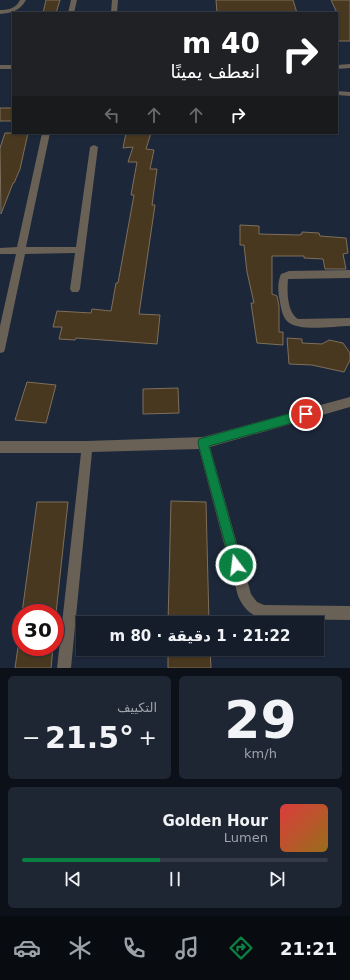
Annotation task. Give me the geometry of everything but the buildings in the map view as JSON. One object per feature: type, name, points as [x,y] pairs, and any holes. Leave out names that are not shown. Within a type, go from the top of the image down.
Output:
[{"type":"street","points":[[0,12],[12,11],[18,8],[23,0]]},
{"type":"street","points":[[71,12],[74,0]]},
{"type":"street","points":[[114,12],[115,0]]},
{"type":"street","points":[[338,67],[350,66]]},
{"type":"street","points":[[0,67],[12,67]]},
{"type":"street","points":[[338,94],[350,94]]},
{"type":"street","points":[[0,349],[46,134]]},
{"type":"street","points":[[75,289],[94,147]]},
{"type":"street","points":[[0,251],[81,250]]},
{"type":"street","points":[[350,274],[289,275],[284,277],[282,283],[287,312],[293,321],[297,323],[350,322]]},
{"type":"street","points":[[0,447],[87,448],[203,443],[350,402]]},
{"type":"street","points":[[203,443],[248,603],[255,610],[264,612],[350,613]]},
{"type":"street","points":[[64,668],[87,448]]},
{"type":"route","points":[[236,565],[203,443],[306,414]]}]
